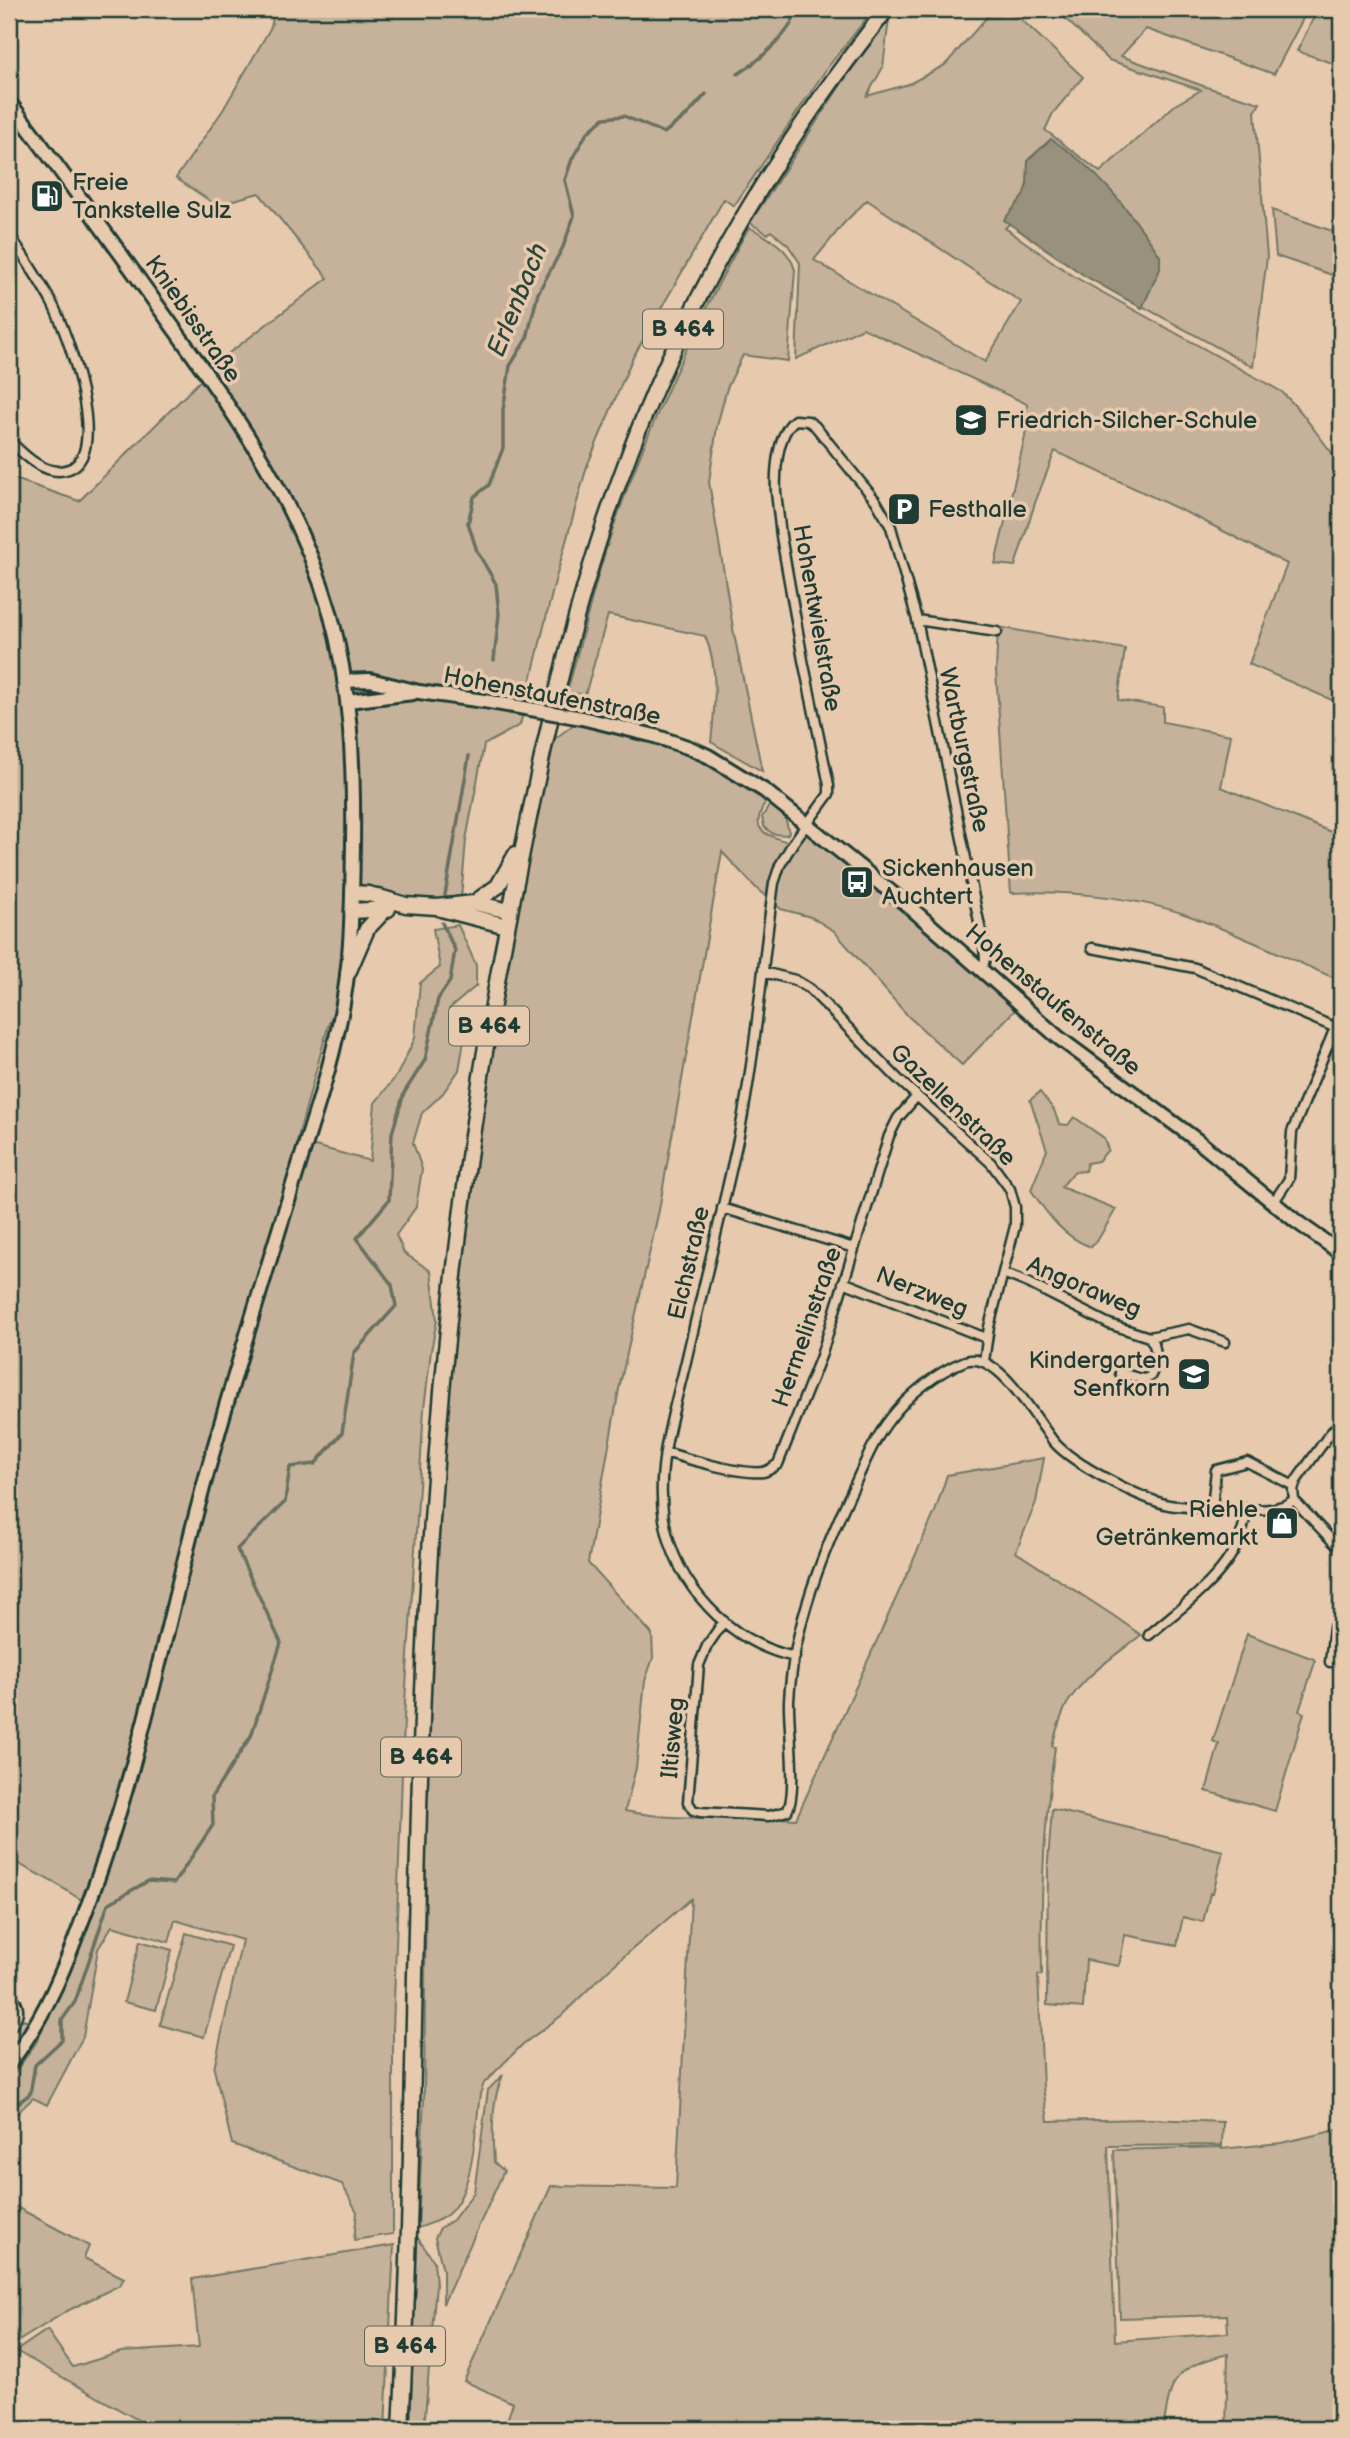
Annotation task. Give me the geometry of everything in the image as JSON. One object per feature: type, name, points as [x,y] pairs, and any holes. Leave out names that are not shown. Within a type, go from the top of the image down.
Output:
[{"type":"main road","name":"B 464","points":[[401,2429],[410,2201],[421,1729],[436,1458],[467,1165],[508,919],[556,699],[591,566],[621,476],[661,377],[708,281],[782,152],[887,9]]},
{"type":"main road","points":[[353,893],[369,894],[406,905],[437,907],[474,903],[498,886],[526,833]]},
{"type":"main road","points":[[474,903],[508,919]]},
{"type":"main road","points":[[352,911],[385,910],[406,905]]},
{"type":"main road","points":[[437,907],[469,918],[508,919]]},
{"type":"main road","points":[[348,973],[367,929],[385,910]]},
{"type":"street","name":"Kniebisstraße","points":[[9,102],[86,203],[242,427],[278,484],[309,553],[331,616],[348,701],[353,774],[353,893],[348,973],[330,1063],[225,1407],[121,1806],[101,1871],[47,2008],[9,2064]]},
{"type":"street","points":[[9,234],[47,295],[64,331],[80,384],[87,446],[73,468],[59,471],[43,467],[9,440]]},
{"type":"street","name":"Wartburgstraße","points":[[799,419],[815,426],[883,511],[898,547],[917,620],[984,946],[982,971]]},
{"type":"street","name":"Hohentwielstraße","points":[[799,419],[791,422],[785,431],[779,454],[776,492],[803,660],[829,785],[829,794],[805,824]]},
{"type":"street","points":[[917,620],[997,632]]},
{"type":"street","name":"Hohenstaufenstraße","points":[[344,681],[370,680],[419,692],[582,718],[657,736],[708,756],[765,791],[912,909],[1074,1050],[1198,1141],[1273,1203],[1341,1253]]},
{"type":"street","name":"Hohenstaufenstraße","points":[[348,701],[419,692]]},
{"type":"street","name":"Elchstraße","points":[[795,1657],[753,1642],[724,1621],[703,1601],[688,1580],[668,1535],[662,1496],[665,1452],[740,1126],[777,874],[805,824]]},
{"type":"street","points":[[1092,948],[1195,968],[1338,1029],[1292,1132],[1289,1179],[1273,1203]]},
{"type":"street","name":"Gazellenstraße","points":[[763,972],[786,977],[810,989],[916,1096],[991,1163],[1010,1189],[1015,1207],[1015,1226],[986,1338],[984,1361]]},
{"type":"street","name":"Hermelinstraße","points":[[665,1452],[715,1465],[765,1472],[773,1468],[781,1457],[821,1356],[889,1136],[898,1118],[916,1096]]},
{"type":"street","points":[[722,1208],[853,1248]]},
{"type":"street","name":"Angoraweg","points":[[1003,1273],[1109,1324],[1149,1337],[1189,1329],[1225,1342]]},
{"type":"street","name":"Nerzweg","points":[[843,1282],[986,1338]]},
{"type":"street","name":"Angoraweg","points":[[1120,1374],[1143,1380],[1150,1377],[1156,1352],[1149,1337]]},
{"type":"street","points":[[795,1657],[808,1603],[831,1540],[859,1474],[886,1425],[911,1397],[965,1361],[984,1361],[999,1370],[1054,1442],[1075,1460],[1161,1503],[1274,1510],[1294,1500]]},
{"type":"street","points":[[1341,1422],[1294,1486],[1294,1500],[1341,1550]]},
{"type":"street","points":[[1212,1508],[1216,1470],[1242,1462],[1252,1464],[1294,1486]]},
{"type":"street","points":[[1149,1635],[1226,1565],[1242,1534],[1247,1508]]},
{"type":"street","points":[[1341,1619],[1334,1627],[1330,1662],[1341,1662]]},
{"type":"street","name":"Iltisweg","points":[[724,1621],[707,1646],[699,1665],[688,1802],[694,1810],[769,1816],[788,1811],[794,1794],[789,1720],[795,1657]]},
{"type":"street","points":[[9,1994],[17,2002],[19,2011],[9,2029]]},
{"type":"shaded area","points":[[275,9],[874,9],[827,68],[734,206],[724,199],[632,359],[587,466],[554,585],[520,725],[484,745],[466,840],[460,910],[353,893],[348,973],[328,1026],[297,1141],[370,1161],[375,1103],[397,1075],[415,1038],[420,983],[440,967],[433,929],[458,925],[476,965],[476,986],[449,1009],[465,1035],[459,1070],[443,1093],[422,1113],[413,1143],[422,1169],[416,1207],[396,1235],[404,1253],[431,1271],[437,1320],[424,1409],[404,1718],[393,2030],[393,2234],[354,2240],[357,2212],[342,2184],[232,2144],[214,2069],[242,1940],[175,1920],[169,1942],[112,1926],[98,1949],[83,2037],[47,2105],[33,2098],[9,2121],[9,2081],[36,2043],[59,1992],[86,1903],[9,1859],[9,477],[79,501],[225,356],[328,278],[259,193],[216,205],[176,178],[223,110],[271,27]],"holes":[[[269,1242],[242,1370],[200,1522],[212,1448]]]},
{"type":"shaded area","points":[[994,9],[1010,9],[1083,77],[1053,113],[1045,130],[1100,172],[1175,105],[1201,90],[1109,60],[1055,9],[1308,9],[1274,74],[1146,29],[1121,56],[1206,87],[1260,103],[1255,112],[1267,257],[1253,367],[1109,288],[1010,223],[1005,228],[1073,276],[1282,392],[1341,465],[1341,609],[1333,631],[1333,666],[1341,684],[1341,704],[1249,664],[1287,564],[1200,519],[1055,451],[1015,566],[995,564],[1025,437],[1027,404],[863,328],[796,359],[800,263],[788,245],[771,231],[768,234],[750,223],[846,77],[889,19],[883,67],[867,96],[909,84],[945,65]],"holes":[[[867,200],[1021,302],[985,362],[814,260]]]},
{"type":"shaded area","points":[[1318,9],[1341,9],[1341,66],[1297,51]]},
{"type":"shaded area","points":[[1051,139],[1083,163],[1112,191],[1160,256],[1160,269],[1142,308],[1085,276],[1004,220],[1023,196],[1027,184],[1028,160]]},
{"type":"shaded area","points":[[1272,210],[1341,234],[1341,278],[1276,256]]},
{"type":"shaded area","points":[[749,227],[783,249],[795,270],[788,361],[743,355],[727,388],[717,426],[709,482],[734,634],[762,771],[711,742],[715,702],[714,674],[705,636],[608,615],[585,695],[567,692],[602,561],[638,461],[690,342]]},
{"type":"shaded area","points":[[998,627],[1125,649],[1118,700],[1163,707],[1163,722],[1231,735],[1221,787],[1341,836],[1341,981],[1226,930],[1167,909],[1100,896],[1011,893],[996,671]]},
{"type":"shaded area","points":[[582,718],[655,736],[770,795],[759,815],[758,822],[764,832],[792,843],[805,824],[912,909],[1015,1010],[962,1065],[908,1016],[834,931],[811,917],[781,909],[758,890],[722,852],[659,1210],[619,1389],[588,1563],[652,1634],[653,1658],[645,1681],[636,1768],[625,1811],[689,1818],[796,1819],[935,1512],[947,1475],[1044,1458],[1036,1502],[1016,1552],[1141,1635],[1082,1684],[1062,1714],[1052,1746],[1055,1747],[1042,1889],[1042,1974],[1038,1975],[1043,2087],[1048,2121],[1150,2119],[1223,2122],[1222,2145],[1108,2146],[1115,2341],[1228,2333],[1227,2315],[1120,2318],[1114,2150],[1222,2149],[1281,2143],[1341,2129],[1341,2429],[1226,2429],[1228,2354],[1196,2364],[1178,2377],[1169,2397],[1163,2429],[504,2429],[513,2403],[464,2381],[551,2186],[676,2188],[691,1899],[608,1970],[561,2016],[523,2044],[484,2083],[464,2190],[448,2214],[418,2228],[424,2096],[426,1888],[419,1799],[457,1244],[544,747]]},
{"type":"shaded area","points":[[771,803],[785,817],[789,832],[787,835],[773,834],[764,827],[762,817]]},
{"type":"shaded area","points":[[1040,1092],[1054,1110],[1059,1124],[1068,1125],[1074,1117],[1104,1138],[1108,1150],[1098,1161],[1087,1163],[1085,1171],[1074,1172],[1061,1187],[1116,1209],[1091,1247],[1064,1231],[1031,1190],[1047,1150],[1030,1100]]},
{"type":"shaded area","points":[[1247,1634],[1314,1659],[1315,1662],[1299,1711],[1304,1713],[1275,1811],[1206,1791],[1219,1744],[1213,1741]]},
{"type":"shaded area","points":[[1052,1809],[1223,1851],[1203,1922],[1183,1917],[1177,1945],[1125,1935],[1119,1966],[1086,1960],[1083,2008],[1047,2005],[1048,1861]]},
{"type":"shaded area","points":[[186,1933],[230,1946],[204,2037],[160,2025]]},
{"type":"shaded area","points":[[140,1941],[172,1950],[156,2010],[124,2002]]},
{"type":"shaded area","points":[[23,2019],[31,2023],[9,2056],[9,2033]]},
{"type":"shaded area","points":[[503,2075],[494,2106],[493,2140],[494,2162],[504,2171],[443,2304],[443,2270],[435,2238],[440,2228],[453,2220],[474,2192],[488,2090]]},
{"type":"shaded area","points":[[9,2203],[89,2246],[84,2258],[124,2278],[120,2285],[67,2311],[9,2347]]},
{"type":"shaded area","points":[[417,2237],[434,2261],[436,2284],[424,2429],[410,2429]]},
{"type":"shaded area","points":[[394,2245],[385,2429],[154,2429],[16,2351],[47,2330],[73,2367],[121,2352],[199,2347],[192,2279]]},
{"type":"waterway","name":"Erlenbach","points":[[738,74],[782,37],[797,9]]},
{"type":"waterway","name":"Erlenbach","points":[[494,660],[499,614],[496,584],[477,551],[468,523],[474,497],[489,485],[503,448],[503,410],[510,366],[527,338],[538,293],[563,247],[574,216],[565,180],[572,159],[587,133],[604,118],[624,116],[664,133],[687,115],[706,94]]},
{"type":"waterway","name":"Erlenbach","points":[[445,895],[469,756]]},
{"type":"waterway","name":"Erlenbach","points":[[9,2110],[30,2094],[35,2065],[62,2040],[62,2020],[75,2002],[108,1904],[148,1881],[174,1883],[213,1825],[212,1796],[251,1736],[281,1643],[237,1549],[285,1502],[290,1467],[315,1464],[342,1433],[354,1353],[396,1306],[392,1285],[357,1238],[389,1200],[392,1133],[404,1093],[425,1060],[438,999],[450,981],[455,950],[442,923]]},
{"type":"place","name":"Freie Tankstelle Sulz","points":[[47,196]]},
{"type":"place","name":"Friedrich-Silcher-Schule","points":[[971,420]]},
{"type":"place","name":"Festhalle","points":[[904,509]]},
{"type":"place","name":"Sickenhausen Auchtert","points":[[857,882]]},
{"type":"place","name":"Kindergarten Senfkorn","points":[[1194,1374]]},
{"type":"place","name":"Riehle Getränkemarkt","points":[[1282,1523]]}]
